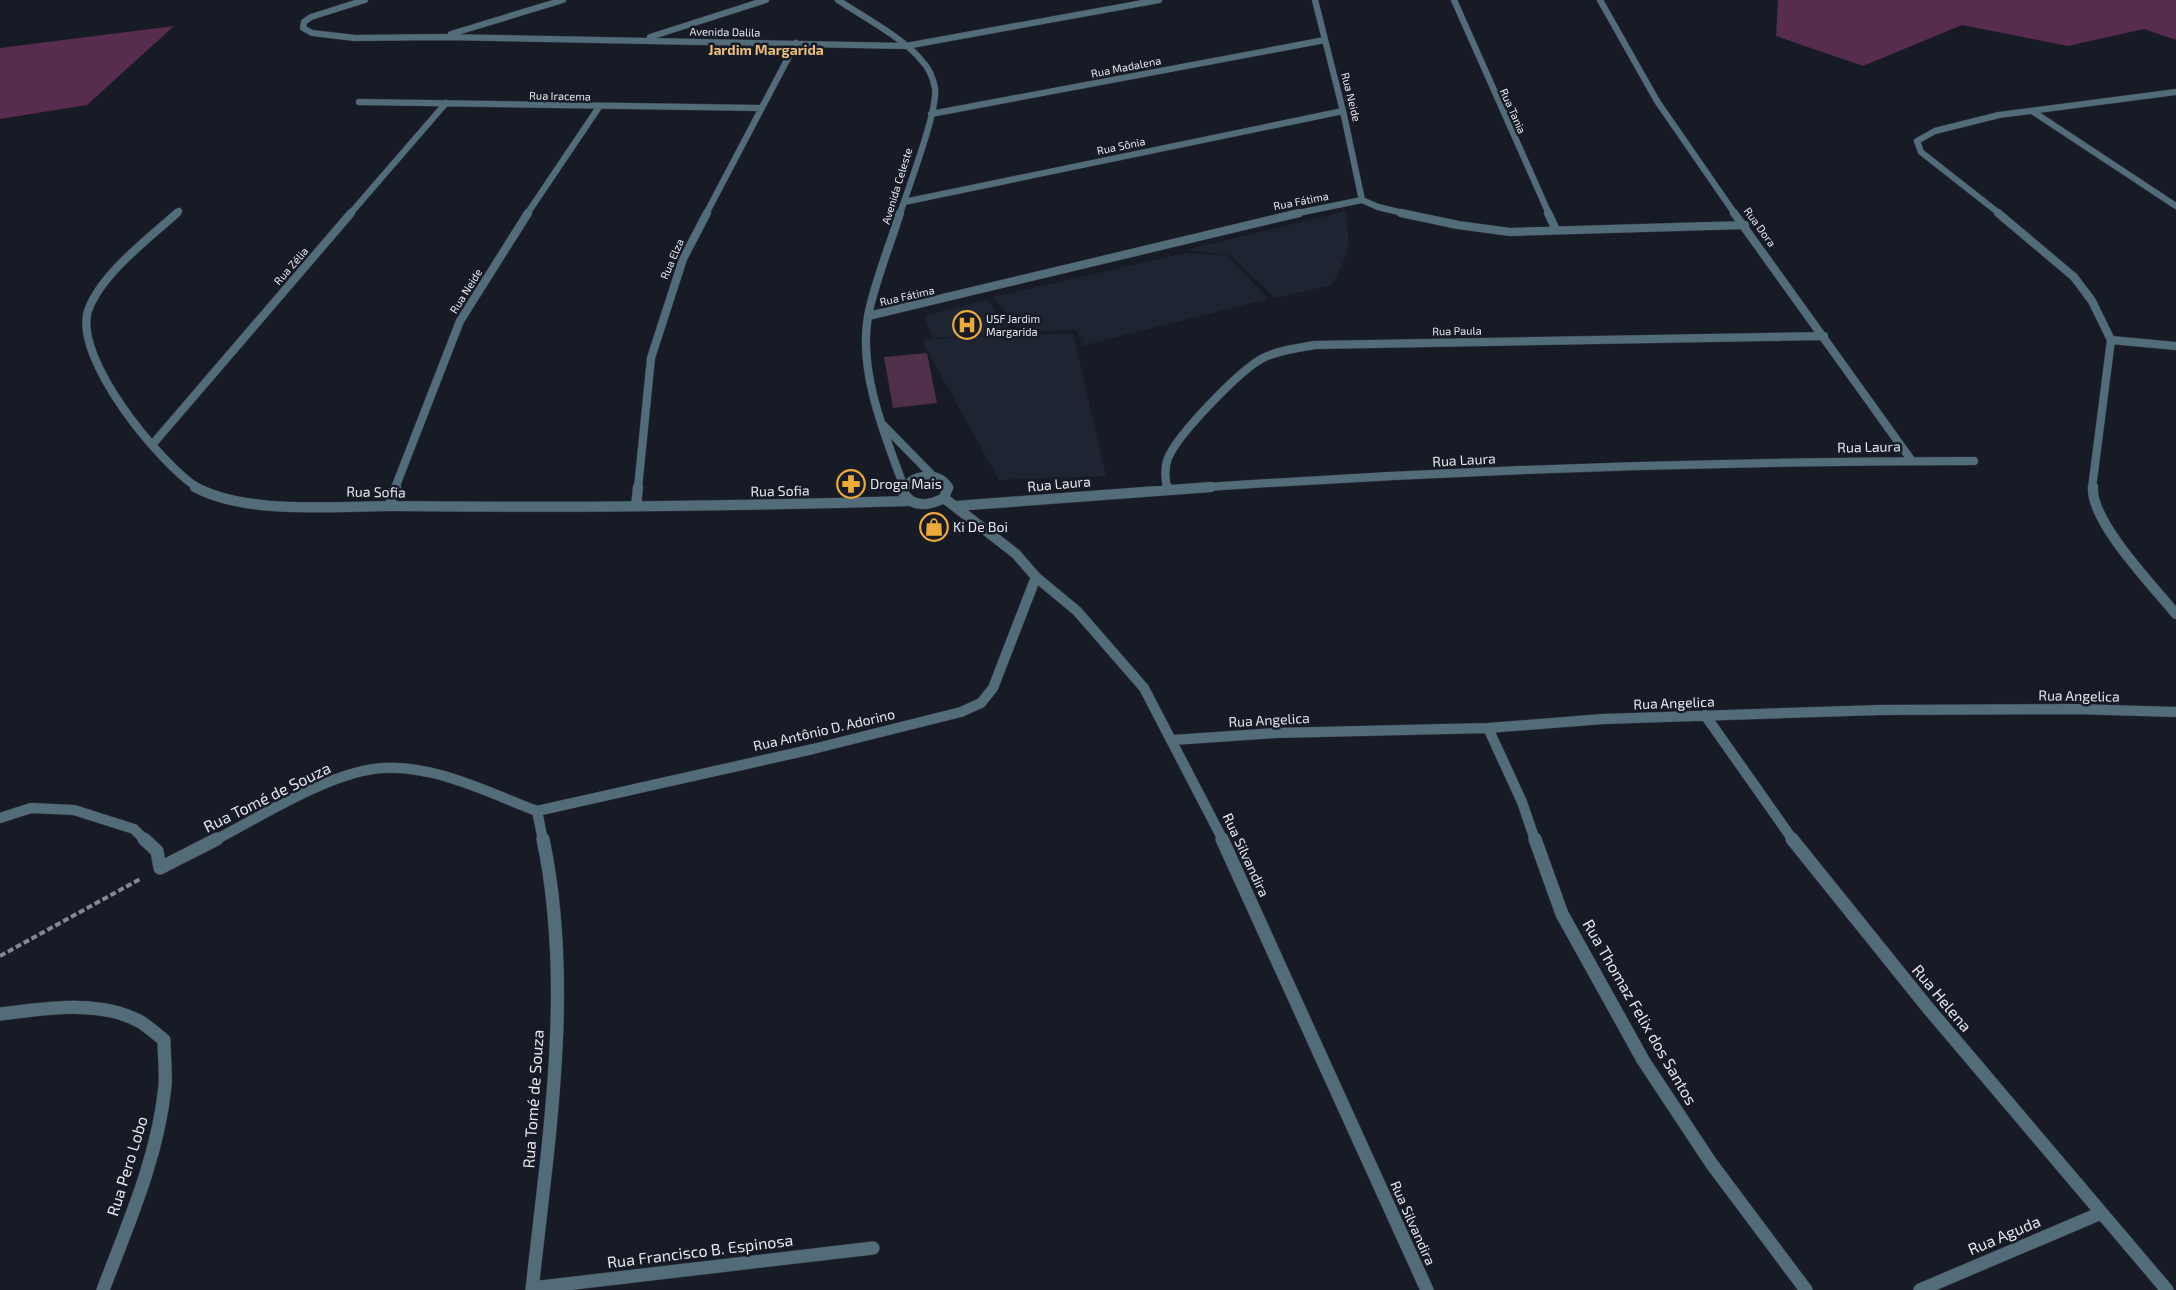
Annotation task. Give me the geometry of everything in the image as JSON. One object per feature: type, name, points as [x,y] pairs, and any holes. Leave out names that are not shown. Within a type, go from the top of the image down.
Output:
[{"type":"street","name":"Avenida Dalila","points":[[365,0],[311,17],[304,22],[303,28],[312,33],[327,36],[906,46],[1159,0]]},
{"type":"street","points":[[442,37],[563,0]]},
{"type":"street","points":[[642,40],[766,0]]},
{"type":"street","name":"Avenida Celeste","points":[[838,0],[906,46],[922,60],[931,74],[935,90],[931,114],[868,316],[866,353],[880,422],[904,487]]},
{"type":"street","name":"Rua Neide","points":[[1315,0],[1343,111],[1362,200]]},
{"type":"street","name":"Rua Tania","points":[[1454,0],[1556,230]]},
{"type":"street","name":"Rua Dora","points":[[1600,0],[1657,101],[1692,155],[1912,460]]},
{"type":"street","name":"Rua Madalena","points":[[931,114],[1325,40]]},
{"type":"street","name":"Rua Elza","points":[[636,506],[652,358],[667,303],[683,259],[730,172],[760,108],[796,43]]},
{"type":"street","points":[[2176,92],[2032,111],[1968,122],[1939,129],[1924,135],[1917,141],[1921,152],[2021,231],[2074,277],[2092,301],[2111,340],[2092,495],[2107,529],[2176,614]]},
{"type":"street","name":"Rua Iracema","points":[[358,102],[760,108]]},
{"type":"street","name":"Rua Zélia","points":[[152,445],[446,103]]},
{"type":"street","name":"Rua Neide","points":[[389,506],[416,430],[460,321],[546,184],[599,107]]},
{"type":"street","name":"Rua Sônia","points":[[904,202],[1343,111]]},
{"type":"street","points":[[2032,111],[2176,206]]},
{"type":"street","points":[[1362,200],[1371,206],[1431,221],[1476,229],[1510,232],[1744,225]]},
{"type":"street","name":"Rua Fátima","points":[[868,316],[1255,222],[1362,200]]},
{"type":"street","name":"Rua Sofia","points":[[179,210],[121,265],[89,307],[86,324],[95,360],[115,395],[152,445],[186,481],[205,493],[223,499],[255,503],[389,506],[764,506],[909,501]]},
{"type":"street","name":"Rua Paula","points":[[1167,489],[1164,474],[1170,454],[1194,424],[1256,362],[1280,351],[1314,345],[1824,336]]},
{"type":"street","points":[[2111,340],[2176,346]]},
{"type":"street","points":[[880,422],[933,476]]},
{"type":"street","name":"Rua Laura","points":[[956,506],[1167,489],[1534,470],[1717,463],[1974,461]]},
{"type":"street","points":[[933,476],[940,478],[948,484],[949,489],[944,498],[924,505],[909,501],[903,492],[904,487],[912,479],[933,476]]},
{"type":"street","name":"Rua Silvandira","points":[[944,498],[1016,554],[1036,577],[1077,611],[1144,688],[1215,823],[1427,1290]]},
{"type":"street","name":"Rua Antônio D. Adorino","points":[[537,811],[822,746],[961,712],[981,703],[993,688],[1036,577]]},
{"type":"street","name":"Rua Angelica","points":[[1173,740],[1383,728],[1488,728],[1603,720],[1880,710],[2176,712]]},
{"type":"street","name":"Rua Helena","points":[[1705,716],[1802,852],[1928,1008],[2167,1290]]},
{"type":"street","name":"Rua Thomaz Felix dos Santos","points":[[1488,728],[1522,802],[1562,914],[1598,981],[1643,1060],[1711,1163],[1806,1290]]},
{"type":"street","name":"Rua Tomé de Souza","points":[[160,868],[302,795],[350,775],[384,768],[414,771],[449,779],[537,811],[552,883],[558,967],[552,1100],[532,1289]]},
{"type":"street","points":[[0,818],[30,808],[74,810],[134,829],[157,851],[160,868]]},
{"type":"street","name":"Rua Pero Lobo","points":[[0,1014],[49,1008],[100,1010],[137,1020],[164,1040],[165,1086],[158,1130],[139,1193],[103,1290]]},
{"type":"street","name":"Rua Aguda","points":[[1920,1290],[2101,1213]]},
{"type":"street","name":"Rua Francisco B. Espinosa","points":[[532,1289],[873,1248]]},
{"type":"path","points":[[0,956],[160,868]]},
{"type":"shaded area","points":[[1778,0],[2176,0],[2176,40],[2144,29],[2068,46],[1962,25],[1863,66],[1776,36]]},
{"type":"shaded area","points":[[174,26],[87,105],[0,119],[0,48]]},
{"type":"shaded area","points":[[1346,211],[1349,242],[1345,258],[1332,285],[1275,298],[1230,255],[1186,250]]},
{"type":"shaded area","points":[[1185,253],[1227,255],[1268,299],[1082,346],[1077,330],[1019,332],[1013,321],[993,297]]},
{"type":"shaded area","name":"USF Jardim Margarida","points":[[987,299],[1013,333],[933,338],[924,316]]},
{"type":"shaded area","points":[[1073,333],[1106,476],[999,480],[923,343],[925,339]]},
{"type":"shaded area","points":[[927,353],[937,403],[893,408],[884,357]]},
{"type":"place","name":"USF Jardim Margarida","points":[[967,325]]},
{"type":"place","name":"Droga Mais","points":[[851,484]]},
{"type":"place","name":"Ki De Boi","points":[[934,527]]},
{"type":"district","name":"Jardim Margarida","points":[[766,50]]}]
